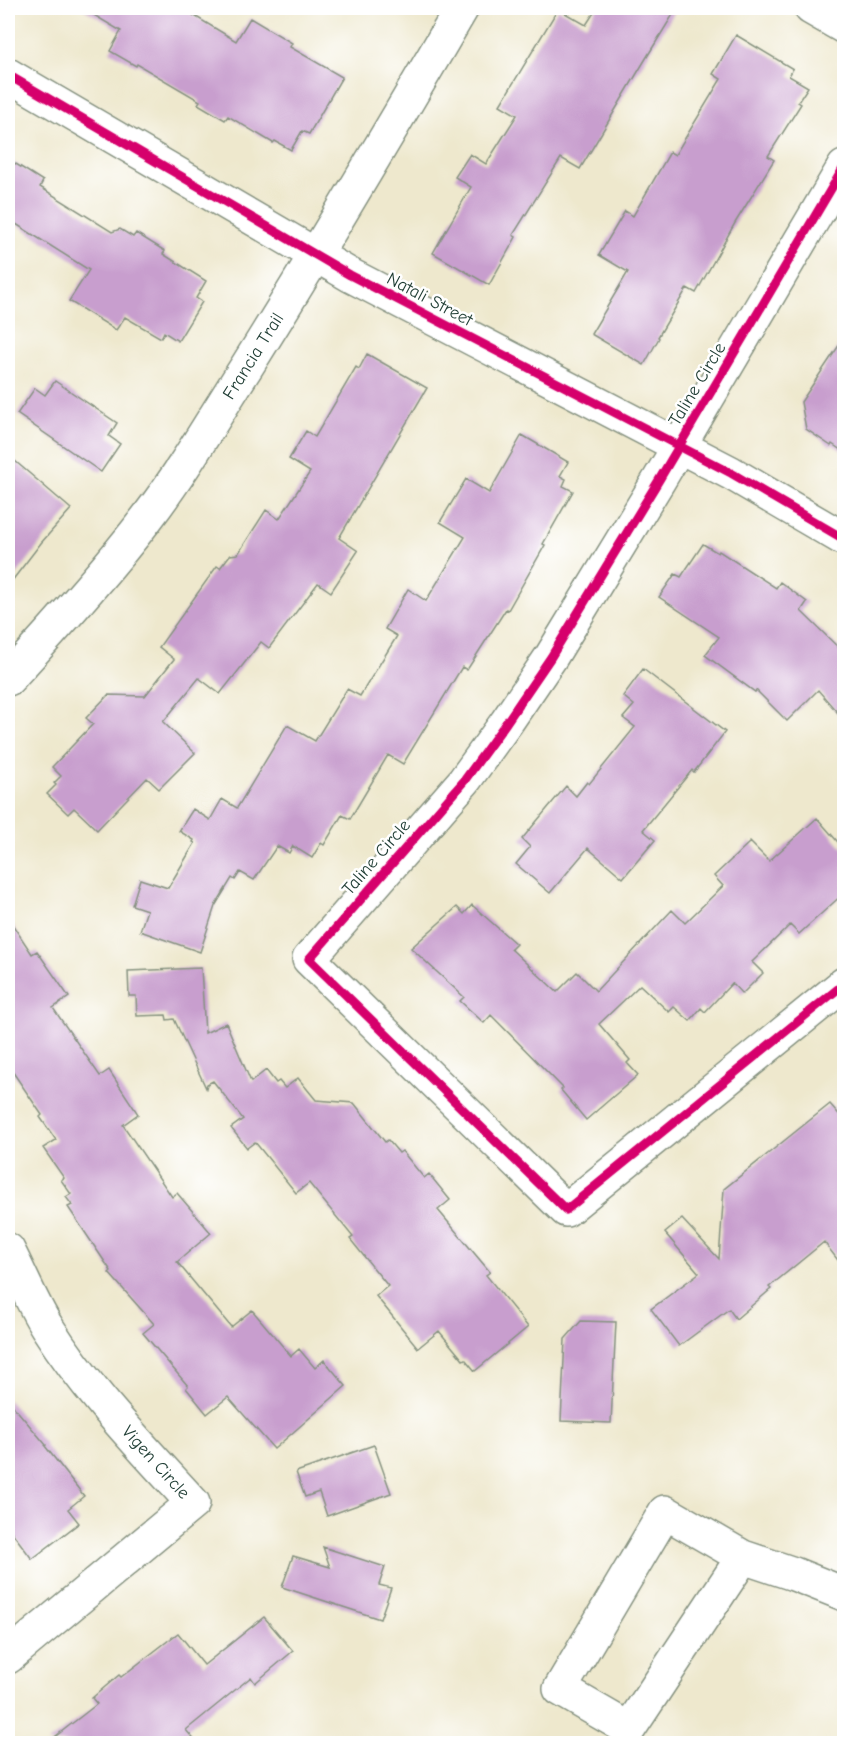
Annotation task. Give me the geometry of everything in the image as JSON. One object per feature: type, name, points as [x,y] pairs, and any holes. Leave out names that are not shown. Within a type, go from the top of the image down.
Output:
[{"type":"street","name":"Francia Trail","points":[[8,679],[56,628],[148,517],[188,458],[315,255],[462,8]]},
{"type":"street","points":[[811,8],[844,27]]},
{"type":"street","name":"Natali Street","points":[[8,75],[381,292],[731,473],[844,539]]},
{"type":"street","name":"Taline Circle","points":[[844,167],[680,446],[551,657],[464,781],[309,959],[566,1210],[844,984]]},
{"type":"street","name":"Vigen Circle","points":[[8,1250],[46,1325],[74,1366],[109,1410],[193,1503],[8,1657]]},
{"type":"street","points":[[742,1557],[629,1729],[560,1689],[664,1512],[742,1557],[844,1594]]},
{"type":"building","points":[[82,8],[183,8],[236,41],[250,18],[292,43],[290,47],[342,77],[309,134],[302,131],[291,150],[275,141],[273,143],[228,116],[225,120],[198,104],[200,101],[110,51],[121,31]]},
{"type":"building","points":[[597,8],[677,8],[580,169],[561,158],[513,235],[516,237],[489,285],[433,253],[471,187],[455,177],[470,154],[486,164],[517,115],[500,105],[558,9],[586,25]]},
{"type":"building","points":[[736,35],[793,69],[789,76],[808,87],[798,102],[801,104],[768,156],[774,160],[696,293],[687,288],[644,365],[591,334],[628,272],[599,255],[625,211],[633,216],[670,152],[675,155],[721,79],[713,74]]},
{"type":"building","points":[[8,159],[43,181],[40,187],[112,232],[120,229],[133,237],[136,233],[165,251],[163,254],[206,281],[196,298],[202,302],[178,341],[164,332],[161,338],[125,317],[116,330],[69,301],[89,270],[8,219]]},
{"type":"building","points":[[844,338],[844,452],[806,429],[801,402]]},
{"type":"building","points":[[367,354],[427,388],[339,538],[358,551],[331,592],[318,583],[269,648],[261,642],[220,694],[199,678],[163,722],[195,753],[159,789],[147,778],[97,830],[74,808],[68,814],[47,794],[61,776],[52,767],[93,724],[86,718],[108,695],[145,696],[174,659],[159,647],[217,566],[220,568],[230,555],[238,554],[266,510],[279,519],[310,472],[289,459],[306,431],[315,437],[356,367],[359,369]]},
{"type":"building","points":[[55,381],[117,423],[109,436],[120,444],[101,472],[17,414],[35,388],[45,395]]},
{"type":"building","points":[[522,435],[568,462],[560,476],[566,479],[563,486],[573,491],[508,610],[506,609],[467,670],[462,667],[403,764],[388,755],[350,819],[342,815],[324,845],[321,843],[312,858],[293,846],[289,853],[277,846],[254,880],[240,872],[235,880],[232,878],[215,906],[200,952],[140,931],[147,910],[132,905],[140,879],[168,888],[195,843],[179,831],[193,809],[210,820],[222,799],[237,808],[287,725],[315,741],[347,689],[360,696],[397,636],[385,629],[408,589],[426,601],[465,537],[440,522],[466,479],[489,493]]},
{"type":"building","points":[[8,455],[71,509],[8,586]]},
{"type":"building","points":[[703,544],[718,553],[719,551],[776,588],[780,582],[807,602],[801,611],[844,653],[844,720],[818,690],[787,721],[756,690],[755,692],[705,655],[719,637],[659,597],[675,574],[681,577]]},
{"type":"building","points":[[643,669],[725,732],[694,772],[692,770],[643,830],[655,840],[623,878],[588,848],[550,893],[516,864],[530,847],[522,839],[566,786],[576,796],[587,782],[589,784],[635,727],[623,718],[634,705],[623,696]]},
{"type":"building","points":[[817,818],[844,849],[844,893],[799,934],[790,925],[752,962],[763,973],[742,994],[732,983],[705,1012],[701,1008],[690,1021],[674,1007],[669,1012],[640,985],[599,1024],[630,1060],[627,1063],[638,1075],[586,1120],[561,1090],[563,1088],[491,1015],[484,1023],[460,1001],[464,997],[411,948],[457,907],[464,914],[472,905],[516,944],[511,949],[557,992],[577,972],[596,991],[672,910],[685,923],[723,886],[714,876],[750,842],[769,861]]},
{"type":"building","points":[[8,918],[32,954],[37,951],[69,997],[53,1008],[100,1076],[109,1070],[138,1114],[123,1125],[172,1197],[177,1193],[211,1233],[177,1262],[231,1327],[252,1310],[291,1356],[299,1349],[315,1368],[324,1360],[346,1386],[274,1449],[228,1397],[207,1414],[186,1388],[188,1386],[143,1333],[154,1324],[109,1273],[111,1271],[68,1207],[72,1205],[66,1197],[71,1194],[61,1180],[64,1178],[43,1148],[56,1140],[8,1065]]},
{"type":"building","points":[[201,968],[205,1033],[226,1023],[251,1082],[266,1070],[276,1083],[279,1081],[285,1088],[298,1078],[316,1100],[354,1103],[385,1142],[388,1140],[399,1153],[402,1151],[424,1178],[429,1174],[450,1200],[438,1210],[490,1272],[486,1275],[528,1327],[475,1371],[439,1331],[418,1348],[376,1296],[388,1286],[350,1239],[353,1237],[309,1183],[296,1193],[255,1142],[247,1148],[231,1128],[243,1119],[213,1081],[207,1084],[206,1088],[174,1019],[167,1020],[166,1015],[137,1016],[136,996],[129,996],[128,971]]},
{"type":"building","points":[[830,1104],[844,1120],[844,1268],[824,1242],[769,1287],[771,1289],[736,1319],[729,1309],[679,1346],[651,1309],[699,1273],[665,1233],[682,1219],[719,1259],[724,1189]]},
{"type":"building","points":[[581,1321],[616,1322],[611,1423],[561,1421],[565,1339]]},
{"type":"building","points":[[8,1400],[46,1445],[84,1496],[68,1509],[79,1523],[32,1559],[8,1527]]},
{"type":"building","points":[[374,1445],[391,1493],[327,1516],[319,1492],[305,1497],[296,1472]]},
{"type":"building","points":[[323,1547],[385,1567],[379,1585],[391,1588],[380,1619],[282,1587],[293,1556],[330,1567]]},
{"type":"building","points":[[264,1617],[293,1651],[255,1683],[251,1677],[186,1730],[197,1743],[47,1743],[97,1704],[92,1698],[119,1675],[121,1677],[178,1633],[204,1665]]},
{"type":"cycle path","points":[[8,75],[350,275],[731,473],[844,539]]},
{"type":"cycle path","points":[[844,167],[659,480],[551,657],[464,781],[309,959],[566,1210],[844,984]]}]
